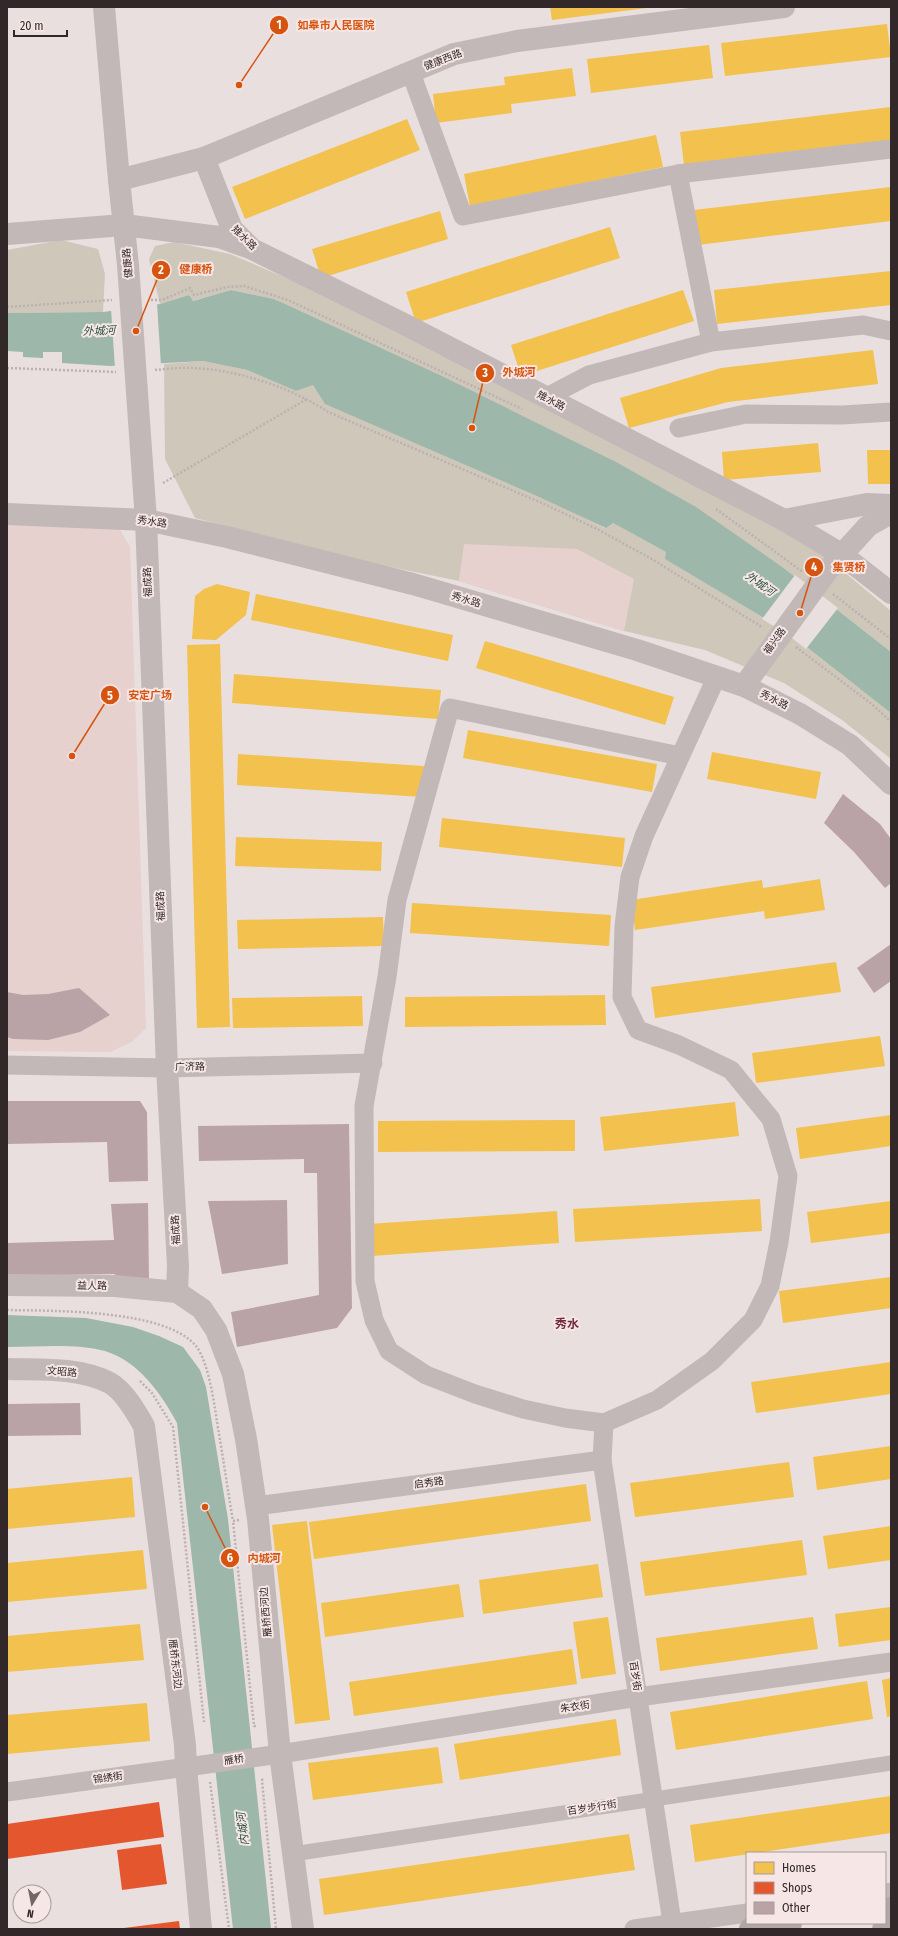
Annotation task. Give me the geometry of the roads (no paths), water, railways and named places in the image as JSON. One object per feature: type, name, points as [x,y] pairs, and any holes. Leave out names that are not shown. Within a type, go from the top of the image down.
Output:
[{"type":"main road","points":[[750,1929],[784,1924]]},
{"type":"main road","points":[[883,1929],[891,1928]]},
{"type":"street","name":"健康路","points":[[104,7],[128,265],[144,379],[144,494],[146,520]]},
{"type":"street","name":"健康西路","points":[[119,180],[204,158],[454,54],[487,46],[589,31],[784,7]]},
{"type":"street","points":[[411,73],[463,216],[678,174],[891,149]]},
{"type":"street","name":"雉水路","points":[[204,158],[232,229],[252,249],[409,326],[545,398],[784,520],[841,554],[891,593]]},
{"type":"street","points":[[678,174],[711,342]]},
{"type":"street","points":[[7,234],[124,225],[219,237],[252,249]]},
{"type":"street","points":[[545,398],[589,375],[711,342],[863,325],[891,331]]},
{"type":"street","points":[[679,428],[746,414],[842,415],[891,412]]},
{"type":"street","points":[[784,520],[867,504],[891,505]]},
{"type":"street","name":"福兴路","points":[[744,686],[775,639],[820,578],[868,526],[891,513]]},
{"type":"street","name":"秀水路","points":[[7,514],[146,520],[235,538],[413,584],[637,650],[744,686],[800,714],[850,745],[891,784]]},
{"type":"street","name":"福成路","points":[[146,520],[167,1068],[178,1266],[177,1292]]},
{"type":"street","points":[[680,756],[450,708],[397,900],[387,977],[373,1063],[364,1106],[365,1281],[374,1320],[389,1351],[426,1375],[475,1394],[522,1409],[565,1418],[604,1423],[657,1400],[712,1361],[754,1320],[770,1286],[780,1242],[788,1176],[771,1119],[731,1070],[679,1046],[638,1030],[622,997],[624,926],[630,877],[644,836],[717,676]]},
{"type":"street","name":"广济路","points":[[7,1064],[167,1068],[373,1063]]},
{"type":"street","name":"益人路","points":[[7,1285],[115,1286],[177,1292]]},
{"type":"street","name":"雁桥西河边","points":[[177,1292],[202,1309],[216,1330],[230,1366],[246,1439],[257,1512],[276,1724],[274,1759],[294,1854],[303,1929]]},
{"type":"street","name":"文昭路","points":[[7,1369],[77,1372],[110,1384],[131,1404]]},
{"type":"street","name":"雁桥东河边","points":[[131,1404],[144,1426],[185,1745],[186,1773],[201,1929]]},
{"type":"street","name":"百岁街","points":[[604,1423],[602,1460],[673,1926]]},
{"type":"street","name":"启秀路","points":[[257,1512],[602,1460]]},
{"type":"street","name":"朱衣街","points":[[274,1759],[638,1697],[891,1662]]},
{"type":"street","name":"雁桥","points":[[210,1764],[274,1759]]},
{"type":"street","name":"锦绣街","points":[[7,1792],[186,1773],[210,1764]]},
{"type":"street","name":"百岁步行街","points":[[294,1854],[891,1764]]},
{"type":"street","points":[[634,1929],[673,1926],[746,1913]]},
{"type":"water","points":[[231,290],[274,299],[444,377],[616,462],[696,507],[785,569],[891,652],[891,713],[789,633],[665,559],[666,552],[613,523],[606,528],[537,496],[325,404],[313,385],[296,391],[247,370],[203,361],[110,366],[62,363],[62,352],[43,352],[43,358],[23,357],[23,352],[7,351],[7,313],[103,312],[160,304],[189,295],[193,301]]},
{"type":"water","points":[[7,1315],[86,1318],[133,1327],[159,1336],[183,1347],[200,1370],[206,1387],[228,1519],[271,1929],[233,1929],[177,1423],[164,1400],[156,1390],[138,1370],[117,1356],[105,1351],[82,1347],[7,1347]]},
{"type":"place","name":"如皋市人民医院","points":[[239,85]]},
{"type":"place","name":"健康桥","points":[[136,331]]},
{"type":"place","name":"外城河","points":[[472,428]]},
{"type":"place","name":"集贤桥","points":[[800,613]]},
{"type":"place","name":"安定广场","points":[[72,756]]},
{"type":"place","name":"内城河","points":[[205,1507]]},
{"type":"district","name":"秀水","points":[[567,1324]]}]
